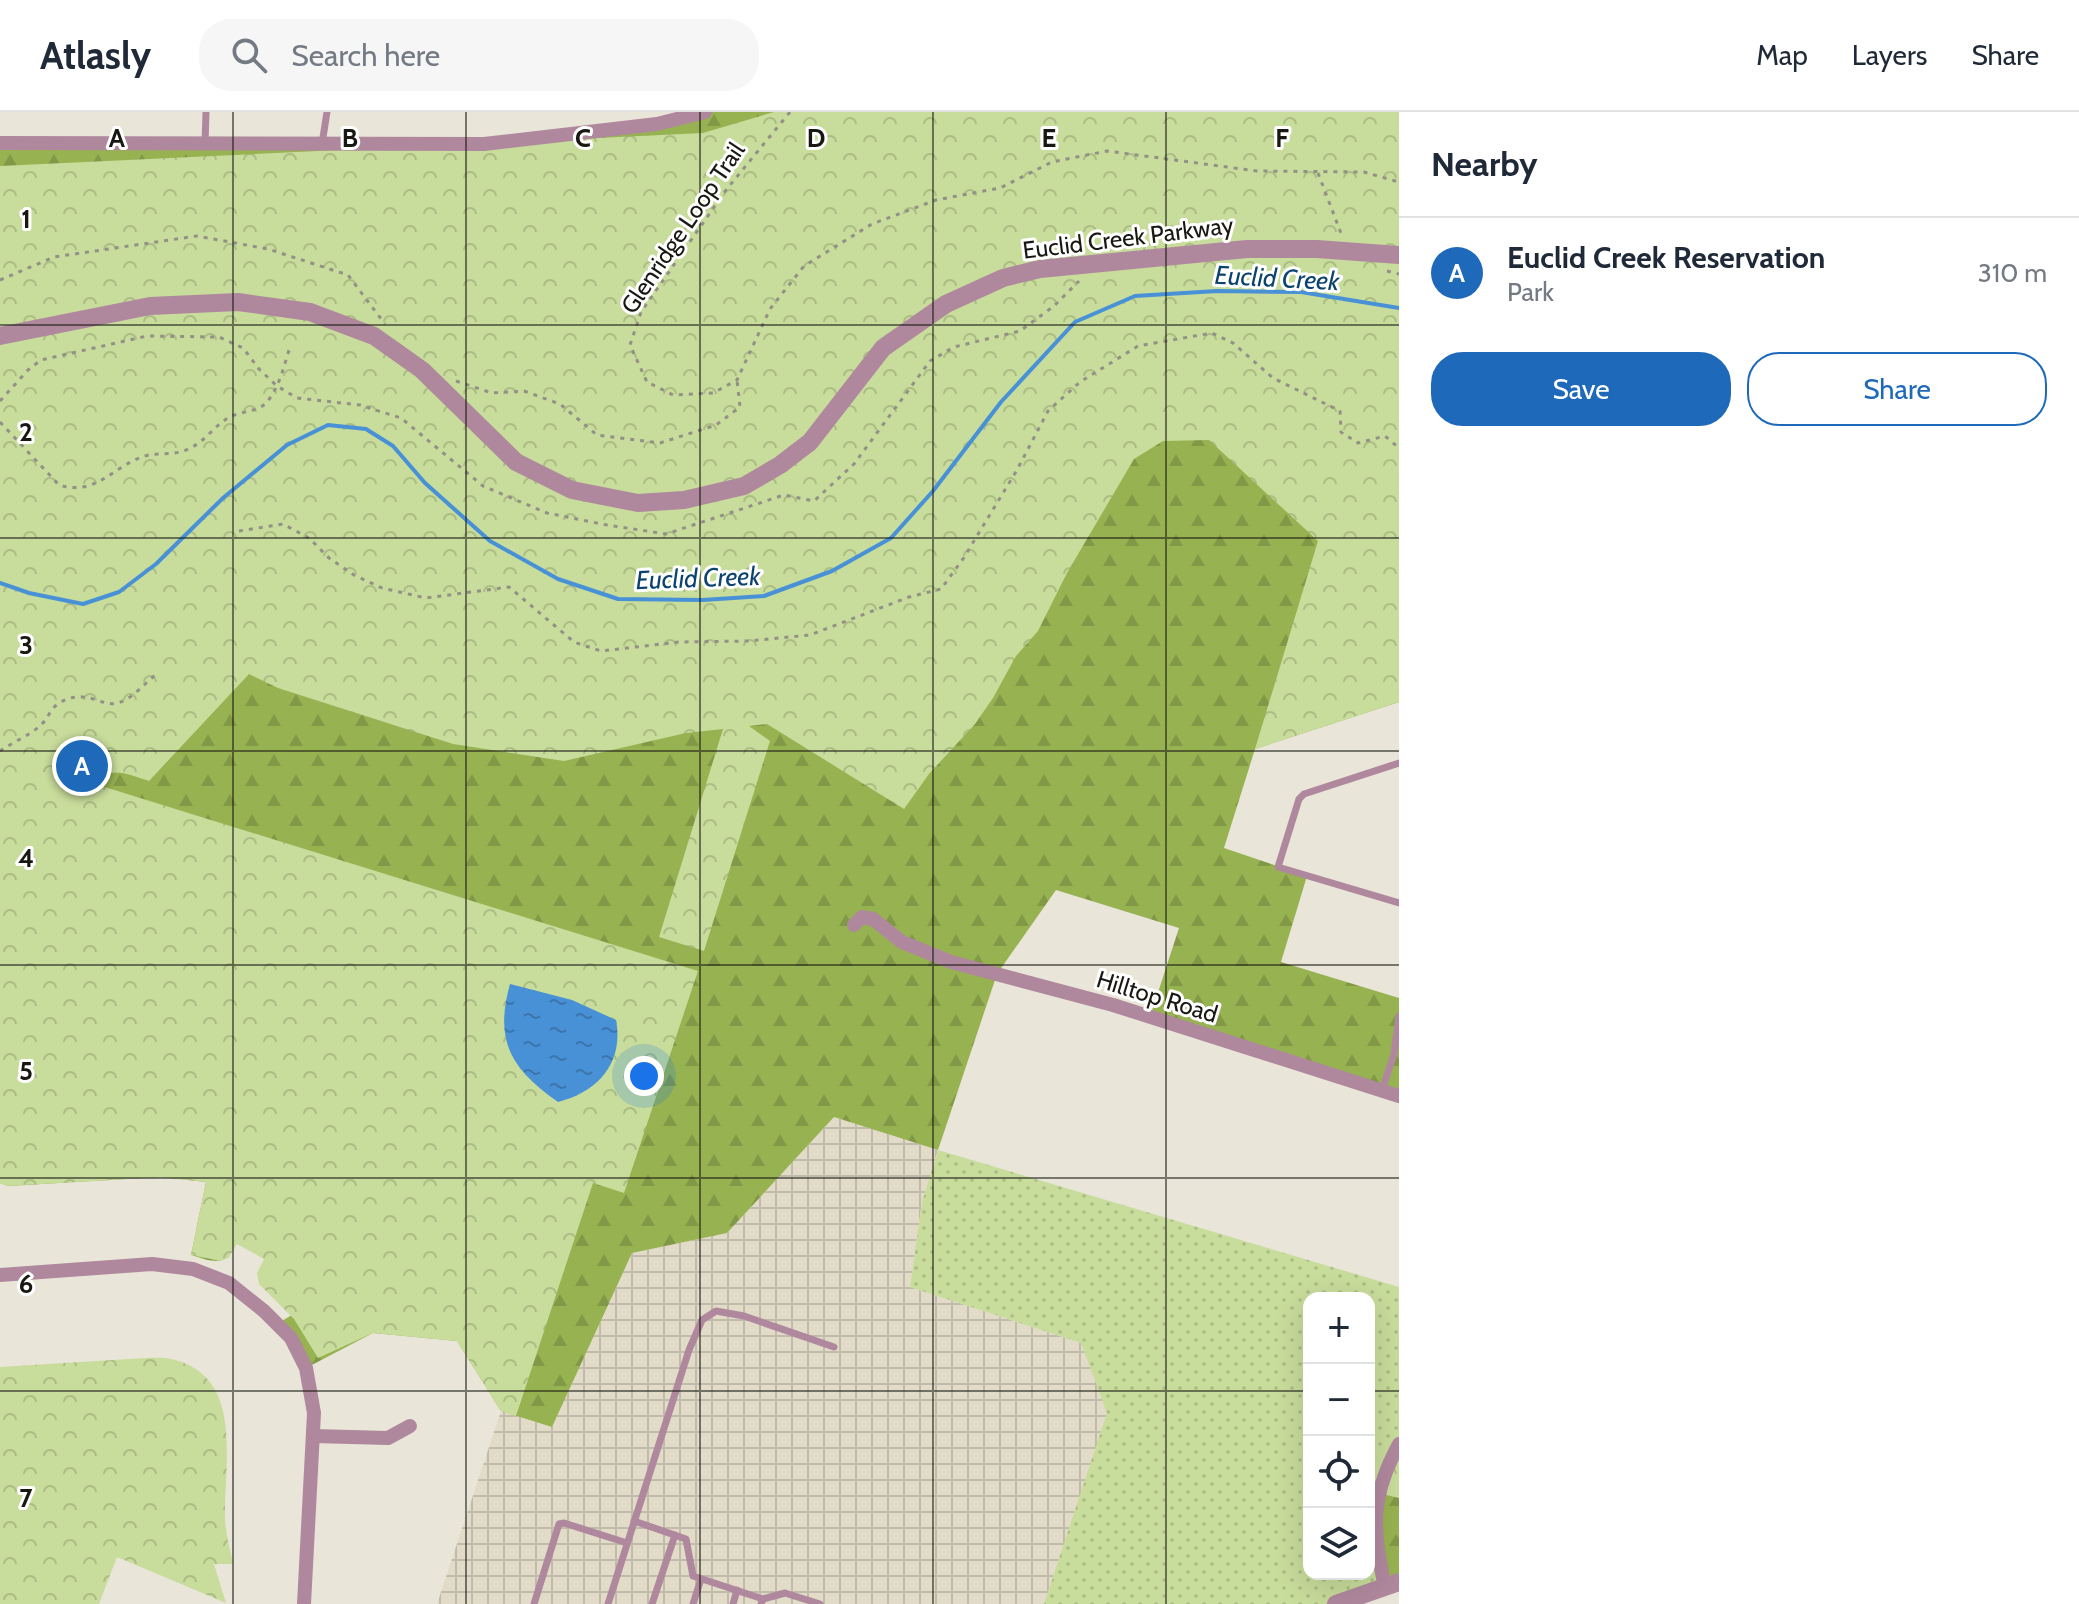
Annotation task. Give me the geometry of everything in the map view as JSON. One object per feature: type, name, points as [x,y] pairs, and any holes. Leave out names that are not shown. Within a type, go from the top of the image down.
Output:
[{"type":"street","points":[[0,143],[484,144],[657,124],[705,112]]},
{"type":"street","name":"Euclid Creek Parkway","points":[[0,336],[150,306],[238,302],[310,312],[374,336],[422,370],[516,462],[572,490],[638,503],[684,500],[744,486],[780,465],[810,442],[883,348],[946,304],[1003,278],[1040,269],[1247,249],[1317,249],[1399,255]]},
{"type":"street","name":"Hilltop Road","points":[[854,925],[862,917],[873,919],[902,942],[951,962],[1113,1005],[1399,1096]]},
{"type":"street","points":[[0,1275],[152,1264],[193,1269],[229,1283],[291,1338],[306,1368],[314,1413],[304,1604]]},
{"type":"street","points":[[313,1436],[388,1438],[410,1426]]},
{"type":"street","points":[[1336,1604],[1392,1585],[1375,1542],[1377,1498],[1387,1465],[1399,1444]]},
{"type":"lane","points":[[205,144],[206,112]]},
{"type":"lane","points":[[322,144],[327,112]]},
{"type":"lane","points":[[1399,763],[1304,794],[1299,799],[1278,867],[1399,903]]},
{"type":"lane","points":[[1382,1090],[1394,1054],[1399,1016]]},
{"type":"lane","points":[[608,1604],[674,1394],[702,1320],[716,1311],[744,1316],[834,1347]]},
{"type":"lane","points":[[634,1521],[686,1539],[692,1574],[701,1579],[762,1601],[785,1593],[820,1604]]},
{"type":"lane","points":[[534,1604],[559,1524],[627,1543]]},
{"type":"lane","points":[[652,1604],[675,1535]]},
{"type":"lane","points":[[693,1604],[701,1579]]},
{"type":"lane","points":[[733,1604],[737,1590]]},
{"type":"path","name":"Glenridge Loop Trail","points":[[790,112],[726,190],[641,312],[630,345],[647,382],[673,395],[713,393],[737,380],[770,309],[804,266],[872,224],[936,200],[1000,188],[1052,162],[1107,151],[1257,171],[1364,172],[1399,182]]},
{"type":"path","points":[[1318,173],[1340,225],[1343,240]]},
{"type":"path","points":[[1376,269],[1399,274]]},
{"type":"path","points":[[0,401],[41,360],[147,336],[219,337],[243,348],[277,386],[297,398],[360,405],[401,418],[483,486],[547,513],[666,534],[784,495],[814,501],[854,464],[930,361],[954,347],[1020,331],[1085,278]]},
{"type":"path","points":[[239,531],[283,524],[309,538],[329,558],[354,575],[382,588],[426,598],[509,587],[574,642],[601,651],[679,642],[748,641],[810,635],[909,597],[941,589],[986,521],[1048,411],[1080,382],[1138,346],[1212,333],[1233,343],[1273,378],[1340,411],[1341,432],[1358,443],[1385,436],[1399,448]]},
{"type":"path","points":[[0,422],[59,485],[72,489],[90,487],[148,455],[184,451],[203,441],[224,420],[260,407],[277,386],[290,347]]},
{"type":"path","points":[[0,751],[42,724],[57,704],[85,695],[110,704],[117,703],[133,695],[158,673]]},
{"type":"shaded area","points":[[834,1117],[938,1150],[922,1202],[910,1287],[1081,1343],[1108,1413],[1044,1604],[437,1604],[501,1411],[552,1427],[632,1253],[727,1233]]},
{"type":"green space","points":[[705,112],[1399,112],[1399,702],[1255,749],[1224,848],[1307,876],[1281,962],[1399,998],[1399,1096],[1150,1017],[1179,928],[1056,890],[997,974],[938,1150],[834,1117],[727,1233],[632,1253],[552,1427],[501,1411],[457,1341],[373,1333],[306,1368],[277,1324],[408,1244],[356,865],[229,1257],[215,1261],[191,1255],[206,1182],[161,1177],[8,1186],[0,1183],[0,143],[484,144]]},
{"type":"green space","points":[[774,112],[1399,112],[1399,702],[1255,749],[1318,541],[1209,440],[1163,441],[1134,459],[1067,573],[1038,631],[1016,656],[975,724],[929,774],[904,809],[767,724],[749,726],[770,741],[704,951],[659,937],[723,729],[686,733],[564,761],[453,744],[278,688],[249,674],[149,781],[120,773],[101,778],[95,784],[698,971],[624,1193],[593,1183],[516,1416],[501,1411],[457,1341],[373,1333],[318,1358],[294,1319],[259,1284],[257,1273],[264,1259],[237,1244],[229,1257],[221,1261],[191,1255],[206,1182],[161,1177],[8,1186],[0,1183],[0,166],[703,133]]},
{"type":"green space","points":[[938,1150],[1399,1287],[1399,1444],[1385,1587],[1336,1604],[1044,1604],[1107,1413],[1081,1343],[910,1287],[922,1202]]},
{"type":"green space","points":[[171,1359],[197,1370],[212,1385],[221,1404],[227,1449],[225,1522],[233,1564],[214,1564],[226,1603],[117,1557],[99,1604],[0,1604],[0,1367]]},
{"type":"green space","points":[[1399,1439],[1399,1498],[1375,1492],[1375,1459]]},
{"type":"green space","points":[[1399,1444],[1399,1582],[1385,1587],[1375,1542],[1388,1465]]},
{"type":"water","points":[[510,984],[572,1000],[616,1020],[616,1050],[612,1062],[596,1083],[558,1102],[528,1078],[510,1052],[506,1038],[504,1022]]},
{"type":"waterway","name":"Euclid Creek","points":[[0,583],[29,593],[83,604],[119,592],[156,564],[223,498],[287,445],[328,425],[366,429],[393,446],[425,483],[490,541],[558,579],[618,599],[703,600],[764,596],[832,571],[891,538],[933,491],[1001,402],[1075,322],[1135,296],[1217,291],[1301,292],[1399,308]]},
{"type":"place","name":"Euclid Creek Reservation","points":[[82,766]]}]
